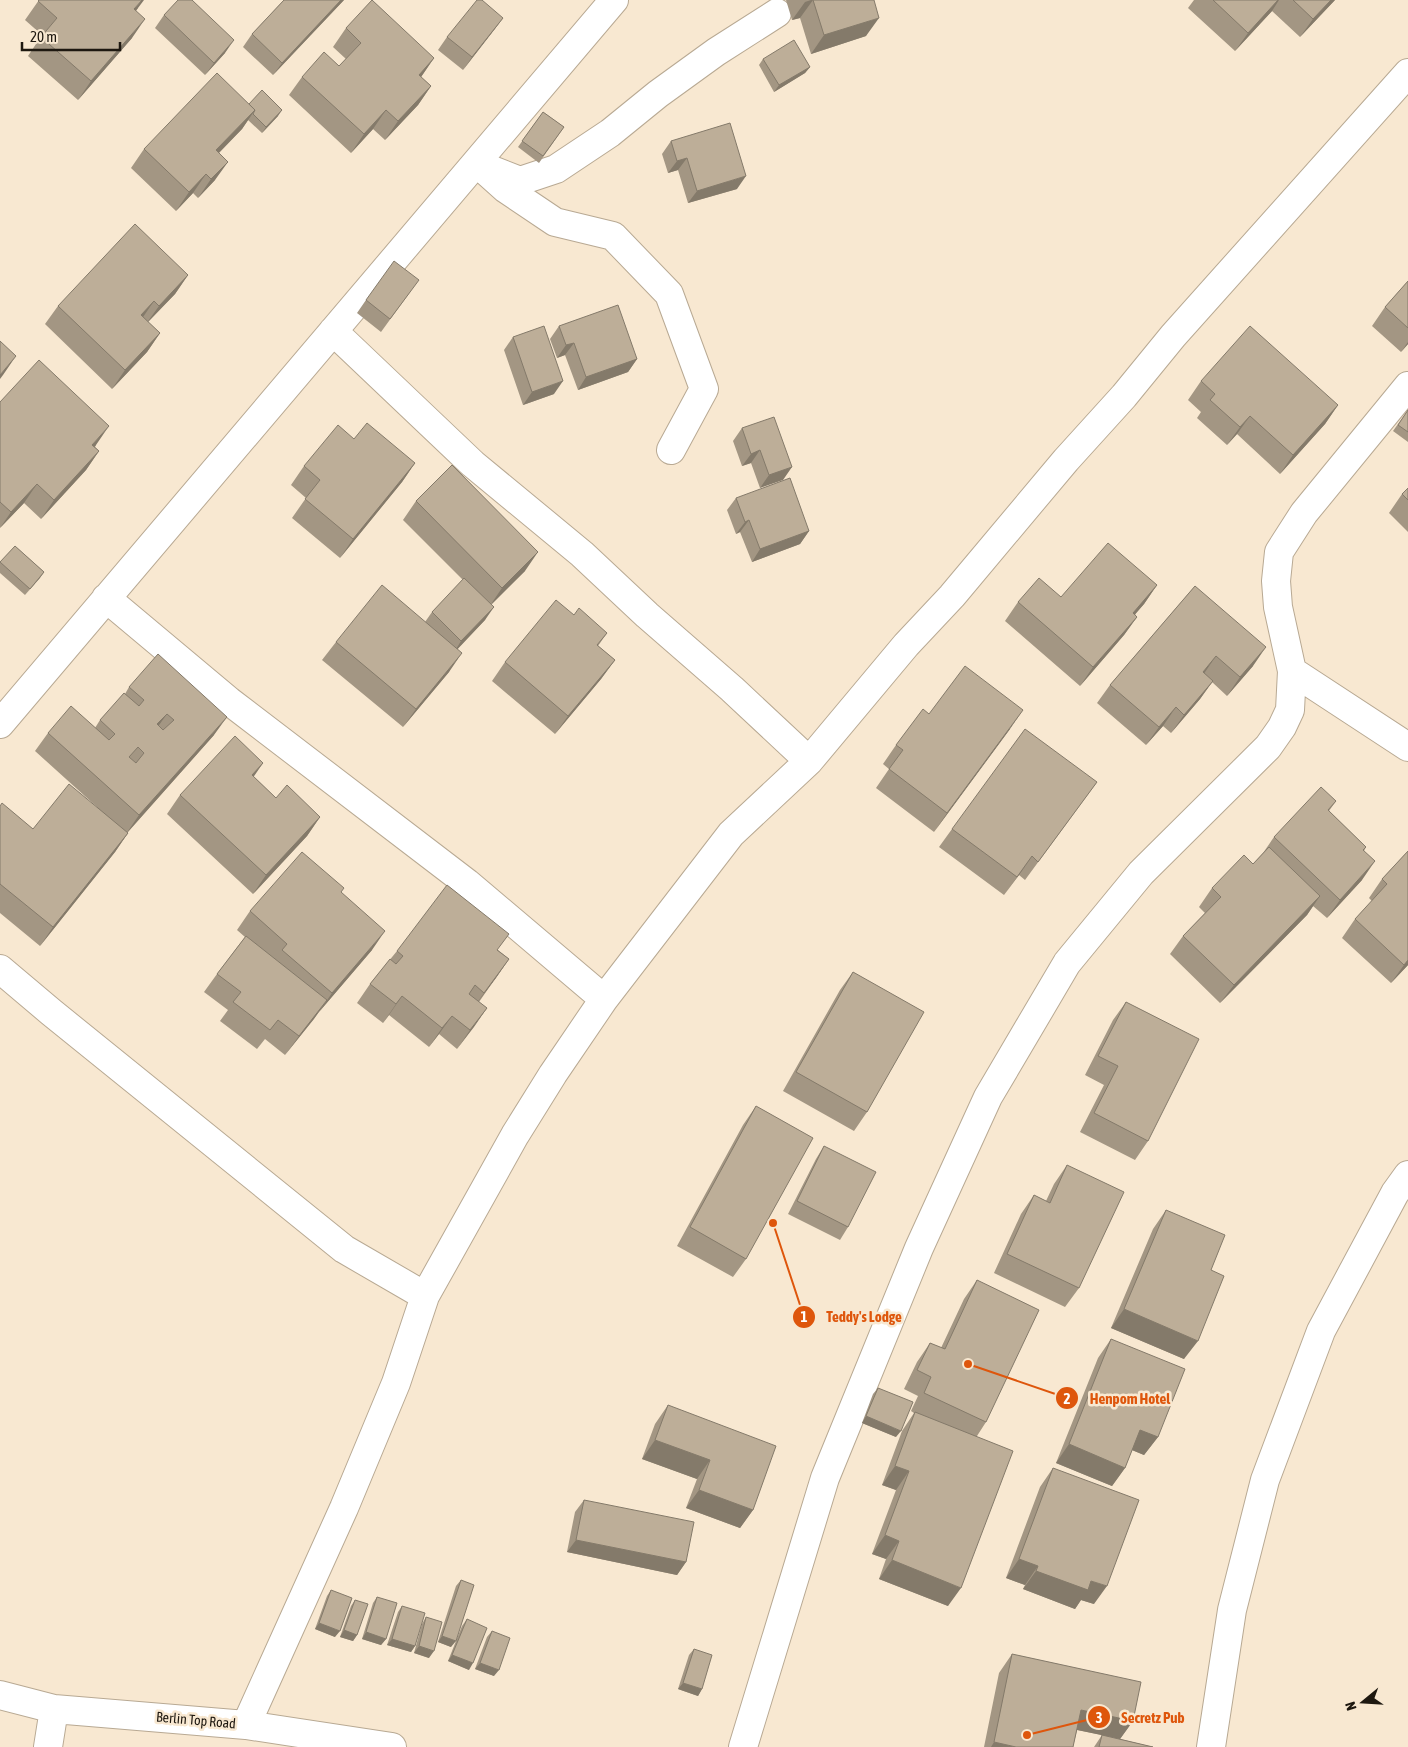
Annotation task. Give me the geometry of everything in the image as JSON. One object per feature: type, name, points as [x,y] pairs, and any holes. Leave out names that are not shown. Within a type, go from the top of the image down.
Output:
[{"type":"street","points":[[0,724],[614,0]]},
{"type":"street","points":[[477,163],[520,181],[556,170],[610,133],[658,94],[716,52],[777,13]]},
{"type":"street","points":[[246,1725],[348,1499],[396,1383],[425,1296],[520,1127],[552,1074],[604,999],[731,834],[809,760],[894,659],[952,596],[1066,460],[1124,396],[1173,336],[1408,73]]},
{"type":"street","points":[[477,163],[506,189],[555,222],[613,236],[669,294],[704,389],[671,450]]},
{"type":"street","points":[[334,331],[473,464],[582,554],[809,760]]},
{"type":"street","points":[[743,1747],[825,1478],[919,1248],[988,1097],[1066,963],[1142,873],[1268,747],[1282,727],[1290,710],[1292,671],[1278,607],[1276,581],[1279,552],[1304,513],[1408,386]]},
{"type":"street","points":[[106,598],[229,701],[467,883],[604,999]]},
{"type":"street","points":[[1292,671],[1408,747]]},
{"type":"street","points":[[0,969],[344,1249],[425,1296]]},
{"type":"street","points":[[1211,1747],[1232,1610],[1265,1480],[1321,1331],[1404,1188]]},
{"type":"street","name":"Berlin Top Road","points":[[0,1695],[54,1709],[246,1725],[392,1747]]},
{"type":"street","points":[[48,1747],[54,1709]]},
{"type":"building","points":[[39,0],[142,0],[134,9],[145,19],[91,81],[41,37],[57,18]]},
{"type":"building","points":[[178,0],[192,0],[234,40],[214,63],[164,15]]},
{"type":"building","points":[[284,0],[341,0],[282,63],[252,34]]},
{"type":"building","points":[[372,0],[434,58],[419,75],[431,86],[398,121],[386,110],[364,134],[302,77],[324,52],[339,66],[361,43],[346,28]]},
{"type":"building","points":[[477,0],[482,0],[503,18],[472,57],[447,37]]},
{"type":"building","points":[[813,0],[874,0],[879,18],[824,35]]},
{"type":"building","points":[[1213,0],[1278,0],[1248,33]]},
{"type":"building","points":[[1293,0],[1331,0],[1313,19]]},
{"type":"building","points":[[794,40],[810,67],[779,85],[763,59]]},
{"type":"building","points":[[217,73],[255,110],[216,150],[228,162],[211,179],[206,174],[189,192],[144,149]]},
{"type":"building","points":[[262,90],[282,110],[266,127],[253,114],[255,110],[249,104]]},
{"type":"building","points":[[543,112],[564,127],[543,156],[522,141]]},
{"type":"building","points":[[730,123],[746,176],[697,191],[687,158],[677,161],[671,141]]},
{"type":"building","points":[[135,224],[188,275],[159,306],[154,301],[141,315],[160,333],[125,370],[58,306]]},
{"type":"building","points":[[394,261],[419,280],[390,319],[366,300]]},
{"type":"building","points":[[1408,281],[1408,328],[1385,307]]},
{"type":"building","points":[[618,305],[637,359],[586,377],[574,343],[566,345],[559,326]]},
{"type":"building","points":[[544,326],[563,381],[532,392],[513,337]]},
{"type":"building","points":[[1250,326],[1338,405],[1293,455],[1250,416],[1240,427],[1210,400],[1215,394],[1201,381]]},
{"type":"building","points":[[0,341],[16,356],[0,375]]},
{"type":"building","points":[[39,360],[109,426],[92,445],[99,451],[54,500],[37,484],[11,512],[0,502],[0,402]]},
{"type":"building","points":[[1408,410],[1408,432],[1398,425]]},
{"type":"building","points":[[774,417],[792,467],[769,475],[760,450],[751,454],[742,428]]},
{"type":"building","points":[[367,423],[415,463],[353,539],[305,499],[320,480],[304,466],[338,425],[354,439]]},
{"type":"building","points":[[452,465],[538,552],[502,588],[416,501]]},
{"type":"building","points":[[790,478],[809,531],[760,549],[749,520],[745,522],[736,498]]},
{"type":"building","points":[[1408,488],[1408,500],[1402,494]]},
{"type":"building","points":[[1108,543],[1157,585],[1133,613],[1137,617],[1093,667],[1018,602],[1039,578],[1061,597]]},
{"type":"building","points":[[15,546],[44,572],[30,589],[0,562]]},
{"type":"building","points":[[464,578],[494,607],[461,641],[432,612]]},
{"type":"building","points":[[382,585],[462,653],[416,709],[336,642]]},
{"type":"building","points":[[1195,586],[1266,647],[1240,677],[1216,656],[1203,672],[1213,681],[1184,715],[1176,707],[1159,727],[1110,685]]},
{"type":"building","points":[[556,600],[574,615],[579,608],[607,633],[597,645],[615,660],[568,716],[505,662]]},
{"type":"building","points":[[158,654],[227,717],[139,815],[48,733],[71,706],[109,740],[115,734],[100,720],[124,693],[139,706],[144,700],[129,687]],"holes":[[[167,714],[174,720],[163,730],[157,724]],[[138,747],[144,753],[136,763],[129,757]]]},
{"type":"building","points":[[965,666],[1023,710],[947,813],[889,769],[903,750],[896,745],[923,709],[929,714]]},
{"type":"building","points":[[1025,729],[1097,782],[1038,862],[1032,856],[1017,877],[952,829]]},
{"type":"building","points":[[235,736],[263,763],[252,775],[276,798],[287,785],[320,817],[266,875],[180,795]]},
{"type":"building","points":[[69,784],[128,833],[53,927],[0,884],[0,806],[2,803],[33,829]]},
{"type":"building","points":[[1321,787],[1336,801],[1328,810],[1366,847],[1363,850],[1375,861],[1340,900],[1274,837]]},
{"type":"building","points":[[1269,847],[1320,896],[1234,985],[1183,936],[1221,897],[1212,888],[1244,855],[1253,864]]},
{"type":"building","points":[[1408,851],[1408,960],[1404,965],[1355,919],[1387,884],[1382,879]]},
{"type":"building","points":[[302,852],[344,888],[341,892],[385,931],[332,993],[282,950],[287,944],[250,911]]},
{"type":"building","points":[[447,885],[509,934],[497,950],[509,959],[484,993],[475,985],[469,994],[487,1008],[470,1030],[452,1016],[442,1028],[402,996],[396,1004],[370,984],[390,959],[396,964],[403,956],[397,951]]},
{"type":"building","points":[[246,936],[327,1000],[299,1036],[278,1020],[270,1030],[233,1002],[241,992],[217,974]]},
{"type":"building","points":[[853,972],[924,1012],[867,1112],[796,1072]]},
{"type":"building","points":[[1126,1002],[1199,1039],[1148,1141],[1094,1113],[1118,1066],[1098,1056]]},
{"type":"building","points":[[756,1106],[813,1138],[746,1259],[690,1227]]},
{"type":"building","points":[[824,1146],[876,1172],[848,1227],[797,1201]]},
{"type":"building","points":[[1067,1165],[1124,1192],[1079,1288],[1007,1254],[1034,1195],[1050,1203]]},
{"type":"building","points":[[1166,1210],[1225,1235],[1211,1270],[1224,1276],[1198,1341],[1124,1309]]},
{"type":"building","points":[[977,1280],[1039,1310],[986,1422],[924,1393],[931,1377],[917,1370],[930,1343],[945,1349]]},
{"type":"building","points":[[1111,1339],[1185,1369],[1158,1437],[1140,1430],[1125,1468],[1069,1444]]},
{"type":"building","points":[[878,1388],[913,1402],[901,1431],[866,1416]]},
{"type":"building","points":[[668,1405],[776,1446],[753,1510],[699,1490],[710,1460],[655,1440]]},
{"type":"building","points":[[915,1412],[1013,1451],[961,1588],[892,1560],[899,1541],[885,1535],[909,1471],[895,1466]]},
{"type":"building","points":[[1053,1468],[1139,1500],[1107,1586],[1091,1581],[1088,1590],[1036,1571],[1038,1566],[1019,1559]]},
{"type":"building","points":[[584,1500],[694,1522],[686,1562],[576,1540]]},
{"type":"building","points":[[461,1580],[474,1585],[456,1641],[442,1636]]},
{"type":"building","points":[[331,1590],[352,1598],[340,1631],[319,1623]]},
{"type":"building","points":[[377,1597],[397,1603],[386,1639],[366,1632]]},
{"type":"building","points":[[355,1600],[368,1604],[357,1635],[344,1630]]},
{"type":"building","points":[[402,1606],[425,1613],[415,1646],[392,1639]]},
{"type":"building","points":[[426,1617],[442,1622],[434,1651],[419,1646]]},
{"type":"building","points":[[467,1619],[487,1628],[473,1663],[452,1655]]},
{"type":"building","points":[[492,1631],[510,1638],[499,1670],[480,1663]]},
{"type":"building","points":[[694,1649],[712,1655],[702,1689],[683,1683]]},
{"type":"building","points":[[1012,1654],[1141,1682],[1133,1721],[1081,1710],[1073,1747],[1016,1747],[994,1742]]},
{"type":"building","points":[[1102,1735],[1153,1747],[1099,1747]]},
{"type":"place","name":"Teddy's Lodge","points":[[773,1223]]},
{"type":"place","name":"Henpom Hotel","points":[[968,1364]]},
{"type":"place","name":"Secretz Pub","points":[[1027,1735]]}]
